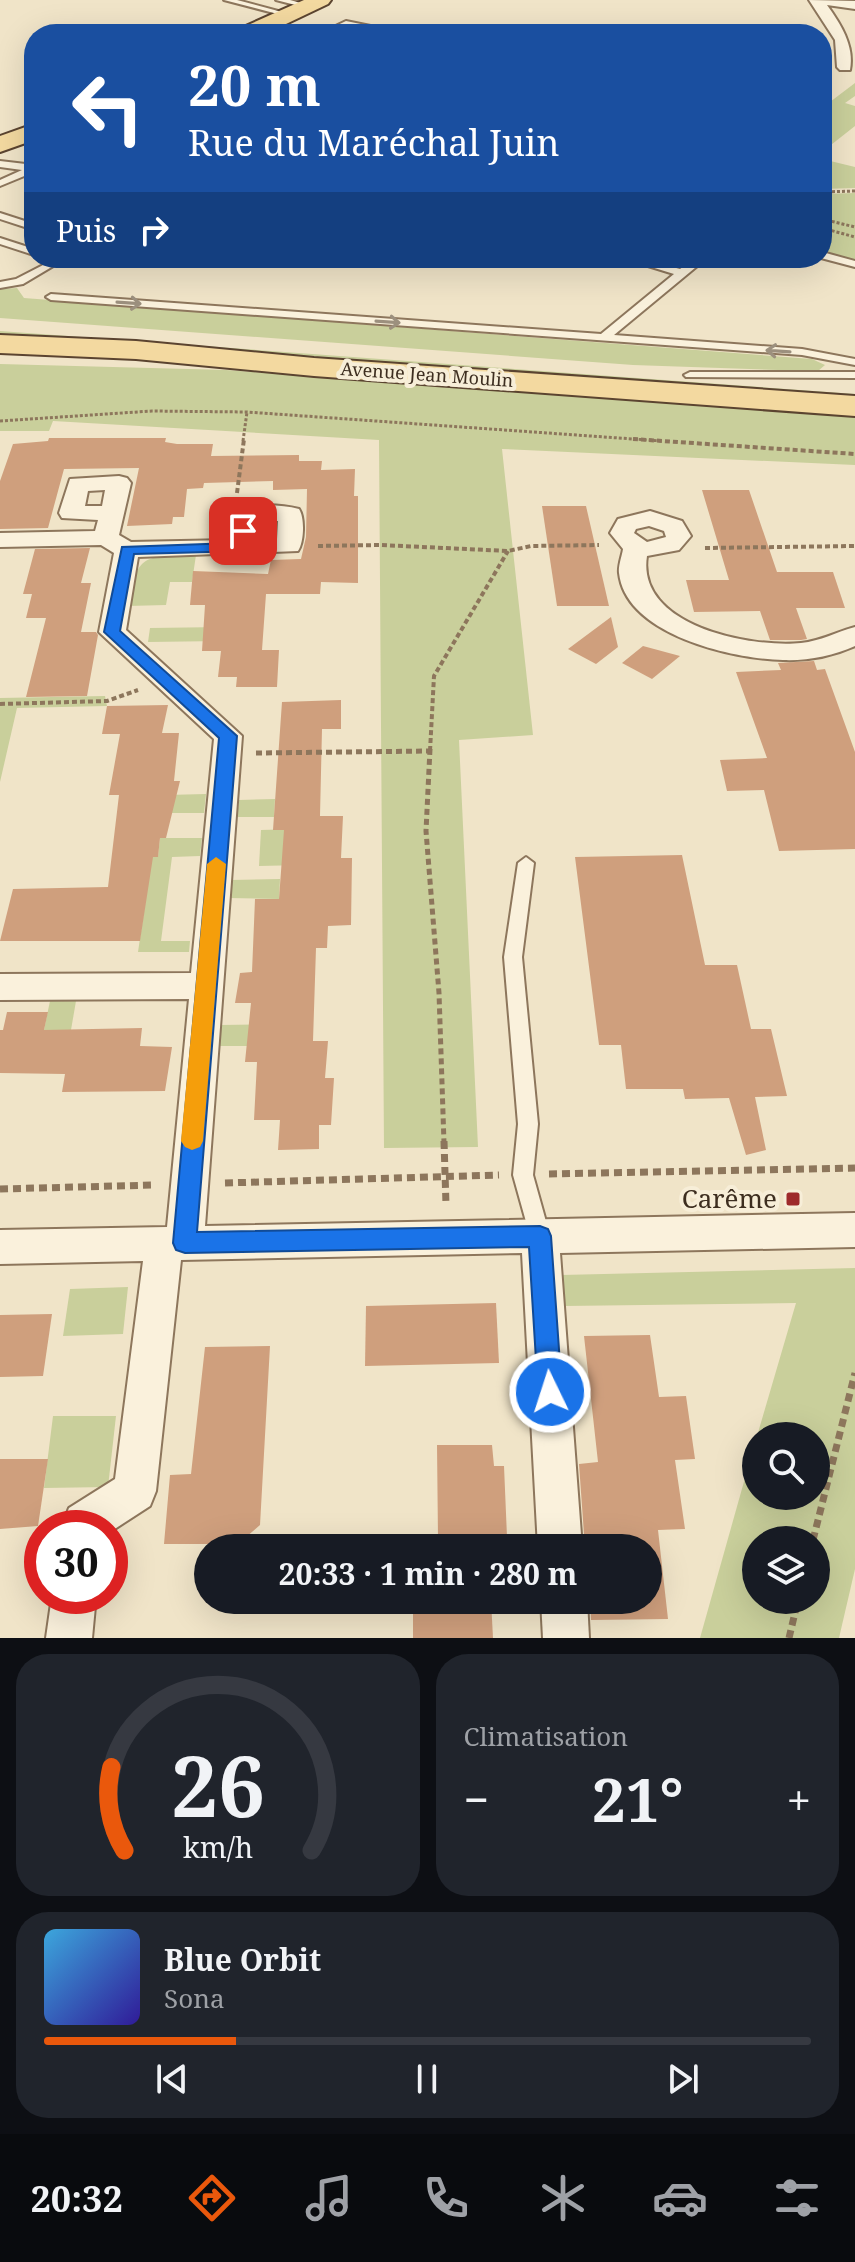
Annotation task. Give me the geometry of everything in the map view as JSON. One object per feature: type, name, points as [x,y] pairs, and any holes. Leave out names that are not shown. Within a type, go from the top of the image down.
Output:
[{"type":"main road","points":[[265,24],[299,5]]},
{"type":"main road","points":[[2,150],[24,137]]},
{"type":"main road","name":"Avenue Jean Moulin","points":[[0,325],[855,387]]},
{"type":"main road","name":"Avenue Jean Moulin","points":[[0,344],[136,350],[314,367],[855,406]]},
{"type":"main road","points":[[0,357],[314,367]]},
{"type":"street","points":[[816,0],[832,24]]},
{"type":"street","points":[[823,0],[855,5]]},
{"type":"street","points":[[832,24],[845,44],[845,67]]},
{"type":"street","points":[[105,1510],[135,1491],[174,1243],[189,1184],[228,744],[166,680],[112,632],[117,544],[112,513]]},
{"type":"street","points":[[0,540],[241,547],[289,546],[290,514],[245,514],[241,547]]},
{"type":"street","points":[[677,541],[655,550],[636,547],[631,568],[638,591],[655,612],[699,636],[732,647],[782,652],[830,646],[855,635]]},
{"type":"street","points":[[0,987],[205,986]]},
{"type":"street","points":[[0,1247],[855,1230]]},
{"type":"street","points":[[540,1236],[559,1534]]},
{"type":"street","points":[[69,1638],[72,1614]]},
{"type":"street","points":[[565,1614],[566,1638]]},
{"type":"lane","points":[[228,0],[299,5]]},
{"type":"lane","points":[[2,150],[24,163]]},
{"type":"lane","points":[[0,183],[24,172]]},
{"type":"lane","points":[[0,216],[24,224]]},
{"type":"lane","points":[[0,241],[24,249]]},
{"type":"lane","points":[[832,258],[855,264]]},
{"type":"lane","points":[[0,285],[19,282],[45,268]]},
{"type":"lane","points":[[664,268],[682,273]]},
{"type":"lane","points":[[604,338],[689,268]]},
{"type":"lane","points":[[51,297],[802,352],[855,362]]},
{"type":"lane","points":[[690,375],[855,375]]},
{"type":"lane","points":[[526,863],[513,957],[528,1124],[523,1175],[540,1236]]},
{"type":"path","points":[[832,192],[855,191]]},
{"type":"path","points":[[832,221],[855,227]]},
{"type":"path","points":[[832,231],[855,237]]},
{"type":"path","points":[[0,421],[139,412],[247,412],[855,454]]},
{"type":"path","points":[[245,514],[236,504],[247,412]]},
{"type":"path","points":[[677,541],[713,548],[855,546]]},
{"type":"path","points":[[289,546],[380,545],[508,551],[531,546],[584,544],[636,547]]},
{"type":"path","points":[[447,1237],[439,993],[426,831],[434,676],[508,551]]},
{"type":"path","points":[[0,704],[107,701],[166,680]]},
{"type":"path","points":[[228,744],[431,751]]},
{"type":"path","points":[[0,1189],[855,1168]]},
{"type":"path","points":[[817,1526],[855,1373]]},
{"type":"path","points":[[789,1638],[795,1614]]},
{"type":"green space","points":[[855,83],[855,96],[845,103],[855,106],[855,126],[832,144],[832,100]]},
{"type":"green space","points":[[832,161],[855,167],[855,188],[832,189]]},
{"type":"green space","points":[[855,193],[855,261],[832,255],[832,194]]},
{"type":"green space","points":[[17,288],[24,298],[812,359],[825,365],[818,371],[809,371],[633,365],[0,318],[0,289]]},
{"type":"green space","points":[[0,331],[855,394],[855,399],[0,339]]},
{"type":"green space","points":[[0,364],[226,370],[855,417],[855,465],[502,449],[533,735],[459,740],[478,1147],[384,1148],[379,440],[53,421],[49,431],[0,431]]},
{"type":"green space","points":[[196,555],[192,582],[170,582],[166,605],[128,606],[135,576],[146,561],[164,556]]},
{"type":"green space","points":[[223,627],[222,641],[148,642],[150,628]]},
{"type":"green space","points":[[105,696],[107,706],[17,708],[0,782],[0,698]]},
{"type":"green space","points":[[206,794],[204,813],[164,813],[166,795]]},
{"type":"green space","points":[[275,799],[274,817],[237,817],[239,800]]},
{"type":"green space","points":[[295,829],[303,865],[259,866],[261,830]]},
{"type":"green space","points":[[160,838],[202,838],[200,856],[172,857],[161,941],[190,941],[189,952],[138,952],[152,857],[158,856]]},
{"type":"green space","points":[[280,879],[279,899],[229,898],[231,880]]},
{"type":"green space","points":[[50,1001],[76,1001],[71,1030],[44,1030]]},
{"type":"green space","points":[[278,1024],[276,1046],[218,1046],[220,1025]]},
{"type":"green space","points":[[855,1268],[855,1569],[839,1638],[700,1638],[742,1489],[742,1510],[830,1510],[830,1422],[761,1422],[796,1303],[564,1306],[561,1275]]},
{"type":"green space","points":[[128,1287],[123,1334],[63,1336],[70,1289]]},
{"type":"green space","points":[[53,1416],[116,1416],[108,1487],[44,1488]]},
{"type":"building","points":[[49,438],[166,438],[165,442],[177,444],[213,444],[211,456],[299,455],[299,461],[322,461],[321,470],[355,469],[358,583],[321,582],[320,594],[266,594],[262,650],[279,650],[277,687],[236,687],[237,677],[218,677],[221,651],[202,651],[205,605],[190,605],[193,571],[268,574],[271,560],[301,559],[306,537],[307,489],[273,490],[273,481],[204,483],[203,488],[187,489],[184,517],[173,517],[172,524],[127,526],[139,468],[64,469],[48,528],[0,529],[0,481],[13,444],[48,441]]},
{"type":"building","points":[[702,490],[749,490],[777,572],[833,572],[845,608],[796,608],[807,639],[801,640],[770,640],[760,611],[694,612],[686,580],[729,580]]},
{"type":"building","points":[[542,506],[586,506],[609,606],[557,606]]},
{"type":"building","points":[[90,548],[81,583],[91,583],[81,632],[96,632],[98,635],[87,696],[26,697],[46,618],[26,618],[32,594],[23,594],[35,549]]},
{"type":"building","points":[[611,617],[618,647],[596,664],[568,649]]},
{"type":"building","points":[[643,646],[680,656],[652,679],[622,663]]},
{"type":"building","points":[[814,661],[817,670],[825,669],[855,752],[855,849],[779,851],[764,790],[727,791],[720,760],[767,758],[736,672],[781,670],[778,663]]},
{"type":"building","points":[[341,700],[341,729],[322,729],[320,816],[343,816],[341,858],[352,858],[351,925],[328,926],[327,948],[316,948],[313,1041],[328,1041],[325,1078],[334,1078],[331,1125],[319,1125],[319,1149],[278,1150],[280,1120],[254,1120],[257,1062],[245,1062],[251,1003],[235,1003],[240,973],[252,972],[255,899],[279,899],[284,830],[273,830],[282,702]]},
{"type":"building","points":[[168,705],[162,733],[179,733],[174,781],[180,781],[166,838],[160,838],[158,857],[153,857],[140,941],[0,941],[13,889],[108,887],[119,795],[109,795],[120,734],[102,734],[107,706]]},
{"type":"building","points":[[682,855],[705,965],[737,965],[751,1029],[771,1029],[787,1096],[755,1097],[766,1150],[746,1155],[729,1098],[685,1099],[683,1089],[626,1089],[621,1045],[599,1045],[575,857]]},
{"type":"building","points":[[7,1012],[48,1012],[44,1030],[142,1028],[140,1046],[172,1047],[165,1091],[62,1092],[65,1074],[0,1073],[0,1030],[3,1030]]},
{"type":"building","points":[[496,1303],[499,1363],[365,1366],[366,1306]]},
{"type":"building","points":[[52,1314],[43,1376],[0,1377],[0,1315]]},
{"type":"building","points":[[650,1335],[659,1397],[686,1396],[695,1459],[675,1460],[685,1529],[658,1530],[658,1534],[584,1534],[579,1464],[598,1462],[584,1336]]},
{"type":"building","points":[[270,1346],[260,1525],[250,1534],[194,1534],[194,1544],[164,1544],[170,1475],[191,1474],[205,1347]]},
{"type":"building","points":[[437,1445],[492,1445],[494,1466],[504,1466],[507,1534],[438,1534]]},
{"type":"building","points":[[0,1459],[48,1459],[40,1510],[24,1510],[24,1527],[0,1529]]},
{"type":"building","points":[[662,1566],[668,1619],[591,1620],[591,1614],[662,1614]]},
{"type":"building","points":[[413,1614],[492,1614],[493,1638],[413,1638]]},
{"type":"slow traffic","points":[[192,1141],[216,864]]},
{"type":"place","name":"Carême","points":[[793,1199]]},
{"type":"route","points":[[243,531],[241,547],[127,550],[112,632],[228,736],[185,1243],[540,1236],[550,1392]]}]
